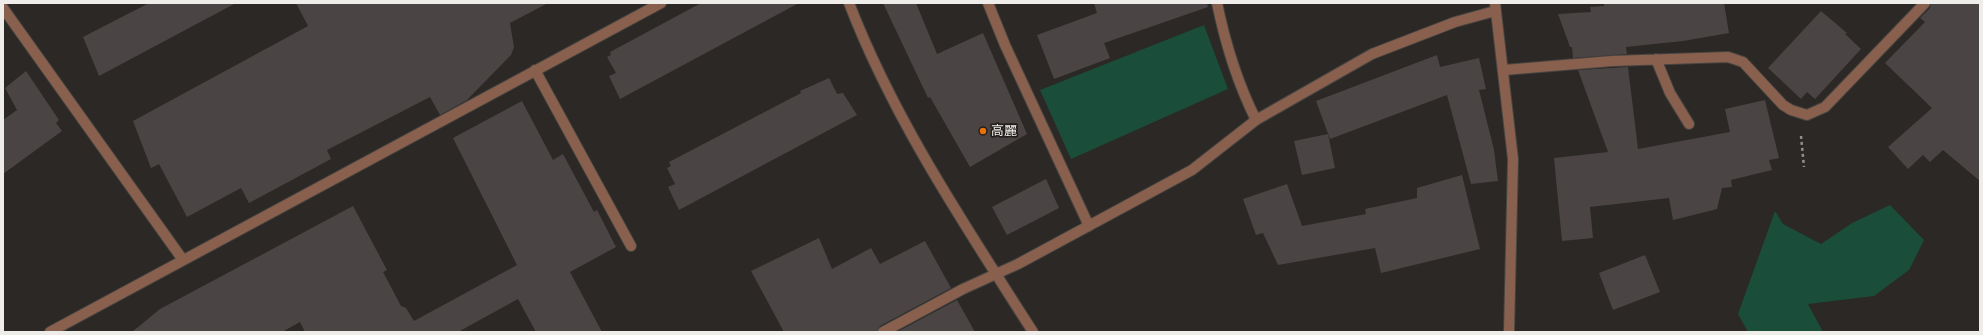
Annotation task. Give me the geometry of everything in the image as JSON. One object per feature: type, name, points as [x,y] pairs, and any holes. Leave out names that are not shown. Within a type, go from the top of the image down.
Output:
[{"type":"street","points":[[50,332],[661,3]]},
{"type":"street","points":[[849,3],[907,125],[996,274],[1033,332]]},
{"type":"street","points":[[988,3],[1011,60],[1089,226]]},
{"type":"street","points":[[1217,3],[1222,27],[1249,107],[1256,120]]},
{"type":"street","points":[[1504,70],[1612,61],[1728,57],[1743,62],[1784,105],[1799,114],[1807,114],[1825,107],[1925,3]]},
{"type":"street","points":[[883,332],[963,289],[996,274],[1089,226],[1192,170],[1256,120],[1372,54],[1495,7],[1504,70],[1513,159],[1509,332]]},
{"type":"street","points":[[3,8],[183,260]]},
{"type":"street","points":[[1656,59],[1670,94],[1689,124]]},
{"type":"street","points":[[535,70],[631,246]]},
{"type":"path","points":[[1799,114],[1804,167]]},
{"type":"green space","points":[[1204,25],[1228,89],[1071,159],[1040,90]]},
{"type":"green space","points":[[1890,205],[1924,240],[1909,270],[1874,296],[1808,304],[1823,332],[1748,332],[1738,314],[1775,211],[1783,224],[1821,244],[1852,223]]},
{"type":"building","points":[[149,3],[236,3],[99,76],[83,37]]},
{"type":"building","points":[[296,3],[548,3],[510,23],[514,47],[511,55],[467,100],[440,115],[430,97],[327,150],[331,159],[249,203],[241,188],[187,217],[159,164],[151,168],[133,121],[308,26]]},
{"type":"building","points":[[701,3],[799,3],[620,99],[609,76],[616,73],[607,57],[611,55],[610,52]]},
{"type":"building","points":[[883,3],[916,3],[937,54],[983,33],[1027,134],[970,167],[930,97],[928,98]]},
{"type":"building","points":[[1094,3],[1207,3],[1208,7],[1104,43],[1110,58],[1054,79],[1037,35],[1097,13]]},
{"type":"building","points":[[1604,3],[1724,3],[1729,33],[1683,41],[1626,47],[1627,54],[1573,58],[1572,47],[1570,47],[1558,14],[1591,12],[1590,7],[1604,6]]},
{"type":"building","points":[[1931,3],[1980,3],[1980,181],[1943,150],[1930,162],[1923,155],[1908,169],[1888,147],[1932,108],[1885,63],[1925,22],[1920,18],[1930,8]]},
{"type":"building","points":[[1821,11],[1847,33],[1845,34],[1861,49],[1815,99],[1807,92],[1801,99],[1768,68]]},
{"type":"building","points":[[1437,55],[1440,67],[1479,58],[1486,89],[1479,90],[1494,150],[1498,181],[1471,184],[1447,95],[1330,139],[1316,101]]},
{"type":"building","points":[[1628,67],[1638,149],[1730,132],[1725,109],[1765,100],[1779,158],[1769,160],[1772,170],[1731,180],[1732,187],[1722,188],[1717,209],[1673,220],[1669,198],[1590,207],[1593,238],[1562,241],[1554,158],[1608,152],[1578,70]]},
{"type":"building","points":[[26,71],[59,120],[56,123],[62,131],[3,174],[3,120],[17,110],[5,88]]},
{"type":"building","points":[[829,78],[837,94],[843,93],[857,115],[679,210],[668,187],[675,184],[667,168],[671,166],[669,162],[801,93],[800,91]]},
{"type":"building","points":[[522,101],[553,160],[563,154],[594,212],[597,210],[616,247],[570,272],[602,332],[536,332],[518,299],[458,332],[305,332],[300,322],[282,332],[132,332],[160,309],[353,206],[387,270],[383,272],[401,306],[406,308],[414,321],[517,265],[453,138]]},
{"type":"building","points":[[1328,134],[1335,168],[1302,175],[1294,141]]},
{"type":"building","points":[[1462,175],[1480,249],[1381,273],[1375,248],[1278,265],[1263,233],[1256,235],[1243,199],[1287,184],[1302,226],[1366,214],[1365,209],[1417,198],[1417,188]]},
{"type":"building","points":[[1046,179],[1059,208],[1007,235],[992,207]]},
{"type":"building","points":[[819,238],[832,269],[871,248],[880,264],[925,241],[951,288],[880,326],[877,332],[784,332],[751,271]]},
{"type":"building","points":[[1645,255],[1660,292],[1613,310],[1599,273]]},
{"type":"building","points":[[957,300],[975,332],[897,332]]},
{"type":"place","name":"高麗","points":[[983,131]]}]
